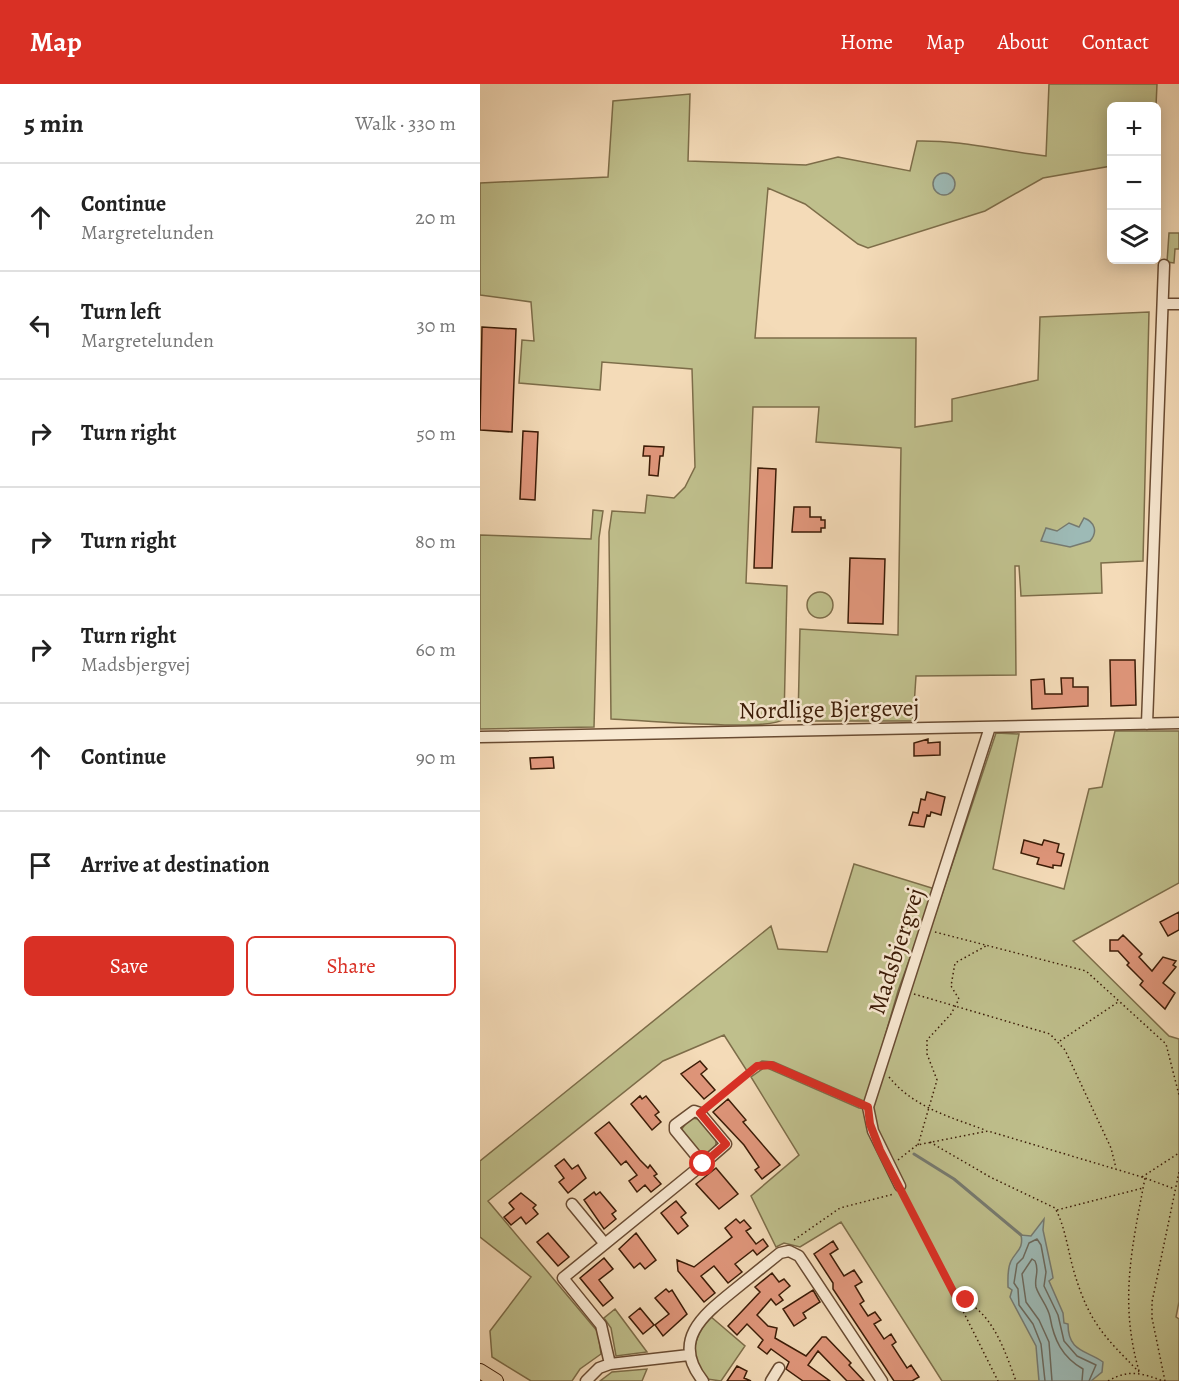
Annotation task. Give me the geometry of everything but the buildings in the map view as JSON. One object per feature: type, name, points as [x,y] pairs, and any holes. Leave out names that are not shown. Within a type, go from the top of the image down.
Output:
[{"type":"main road","points":[[480,1371],[496,1381]]},
{"type":"street","points":[[1147,724],[1164,265]]},
{"type":"street","points":[[1163,304],[1179,304]]},
{"type":"street","name":"Nordlige Bjergevej","points":[[480,737],[1179,723]]},
{"type":"street","name":"Madsbjergvej","points":[[868,1107],[990,727]]},
{"type":"street","points":[[868,1107],[870,1124],[902,1189]]},
{"type":"street","points":[[610,1364],[601,1325],[563,1278],[703,1164],[726,1144],[700,1113],[693,1111],[675,1125],[675,1131],[703,1164]]},
{"type":"street","points":[[572,1204],[605,1244]]},
{"type":"street","points":[[703,1381],[689,1355],[691,1338],[702,1316],[780,1253],[789,1251],[799,1256],[882,1381]]},
{"type":"street","points":[[586,1381],[599,1368],[610,1364],[689,1355]]},
{"type":"street","points":[[771,1381],[779,1368]]},
{"type":"path","points":[[925,929],[1086,970],[1166,1044],[1179,1095]]},
{"type":"path","points":[[917,1145],[937,1080],[927,1054],[927,1040],[956,1006],[959,999],[951,986],[955,963],[987,945]]},
{"type":"path","points":[[905,991],[1050,1034],[1065,1050],[1111,1148],[1117,1169]]},
{"type":"path","points":[[1058,1042],[1119,1001]]},
{"type":"path","points":[[700,1113],[757,1066],[764,1064],[868,1107]]},
{"type":"path","points":[[880,1067],[901,1092],[928,1108],[988,1131],[1144,1177],[1175,1189]]},
{"type":"path","points":[[890,1167],[917,1145],[988,1131]]},
{"type":"path","points":[[930,1142],[990,1177],[1056,1210],[1143,1188]]},
{"type":"path","points":[[1144,1177],[1179,1153]]},
{"type":"path","points":[[1164,1381],[1152,1318],[1152,1302],[1179,1172]]},
{"type":"path","points":[[1139,1372],[1129,1338],[1127,1297],[1144,1177]]},
{"type":"path","points":[[789,1251],[790,1243],[840,1208],[902,1189],[998,1381]]},
{"type":"path","points":[[1056,1210],[1090,1314],[1115,1350],[1139,1372],[1164,1381]]},
{"type":"path","points":[[956,1297],[976,1308],[992,1326],[1016,1381]]},
{"type":"path","points":[[1108,1381],[1122,1373],[1139,1372]]},
{"type":"green space","points":[[1049,84],[1157,84],[1156,102],[1107,102],[1107,167],[1043,178],[985,211],[868,248],[858,244],[805,204],[768,188],[755,338],[916,338],[915,427],[952,421],[952,399],[1038,380],[1040,317],[1149,312],[1143,561],[1101,563],[1102,593],[1021,596],[1019,566],[1015,566],[1016,675],[916,676],[913,721],[798,721],[800,629],[898,635],[901,448],[816,442],[819,407],[753,407],[746,583],[787,586],[784,719],[774,723],[730,725],[611,719],[609,532],[612,511],[645,513],[647,495],[674,498],[685,487],[695,467],[692,369],[602,362],[600,390],[519,383],[522,340],[534,341],[531,302],[480,295],[480,183],[608,177],[613,101],[690,94],[688,161],[806,165],[838,157],[910,171],[917,141],[965,144],[1046,156]]},
{"type":"green space","points":[[1169,233],[1179,233],[1179,249],[1175,249],[1174,263],[1167,262]]},
{"type":"green space","points":[[593,510],[603,511],[599,538],[594,727],[480,729],[480,535],[591,539]]},
{"type":"green space","points":[[820,592],[829,596],[833,605],[829,614],[820,618],[811,614],[807,605],[811,596]]},
{"type":"green space","points":[[1115,731],[1179,731],[1179,883],[1073,941],[1169,1036],[1179,1039],[1179,1302],[1176,1317],[1179,1319],[1179,1381],[942,1381],[841,1222],[800,1247],[784,1243],[776,1247],[751,1196],[799,1155],[751,1077],[765,1067],[859,1108],[873,1110],[884,1068],[996,733],[1019,734],[993,869],[1064,889],[1089,789],[1102,787]]},
{"type":"green space","points":[[854,864],[935,889],[898,991],[866,1102],[774,1062],[762,1061],[747,1071],[724,1035],[663,1061],[488,1201],[598,1332],[601,1354],[580,1369],[572,1381],[531,1381],[492,1357],[490,1331],[531,1277],[480,1237],[480,1161],[771,926],[778,949],[827,952]]},
{"type":"green space","points":[[690,1118],[699,1119],[716,1140],[716,1146],[707,1154],[702,1155],[681,1130]]},
{"type":"green space","points":[[615,1309],[647,1352],[616,1356],[611,1328],[604,1318]]},
{"type":"green space","points":[[710,1316],[745,1346],[721,1381],[707,1379],[695,1354],[700,1332]]},
{"type":"green space","points":[[647,1369],[642,1381],[600,1381],[612,1372]]},
{"type":"water","points":[[944,173],[952,176],[955,184],[952,192],[944,195],[936,192],[933,184],[936,176]]},
{"type":"water","points":[[1084,518],[1091,522],[1095,531],[1090,541],[1070,547],[1041,541],[1046,528],[1057,531],[1069,523],[1079,527]]},
{"type":"water","points":[[1044,1219],[1043,1230],[1053,1278],[1049,1281],[1063,1313],[1064,1323],[1068,1324],[1071,1340],[1079,1349],[1103,1362],[1102,1372],[1091,1381],[1039,1381],[1036,1346],[1010,1297],[1012,1290],[1008,1287],[1009,1267],[1020,1247],[1021,1235],[1031,1236]]},
{"type":"waterway","points":[[914,1154],[954,1179],[1021,1235]]},
{"type":"route","points":[[703,1164],[726,1144],[700,1113],[757,1066],[771,1065],[868,1107],[870,1124],[880,1150],[956,1297],[966,1300]]}]
